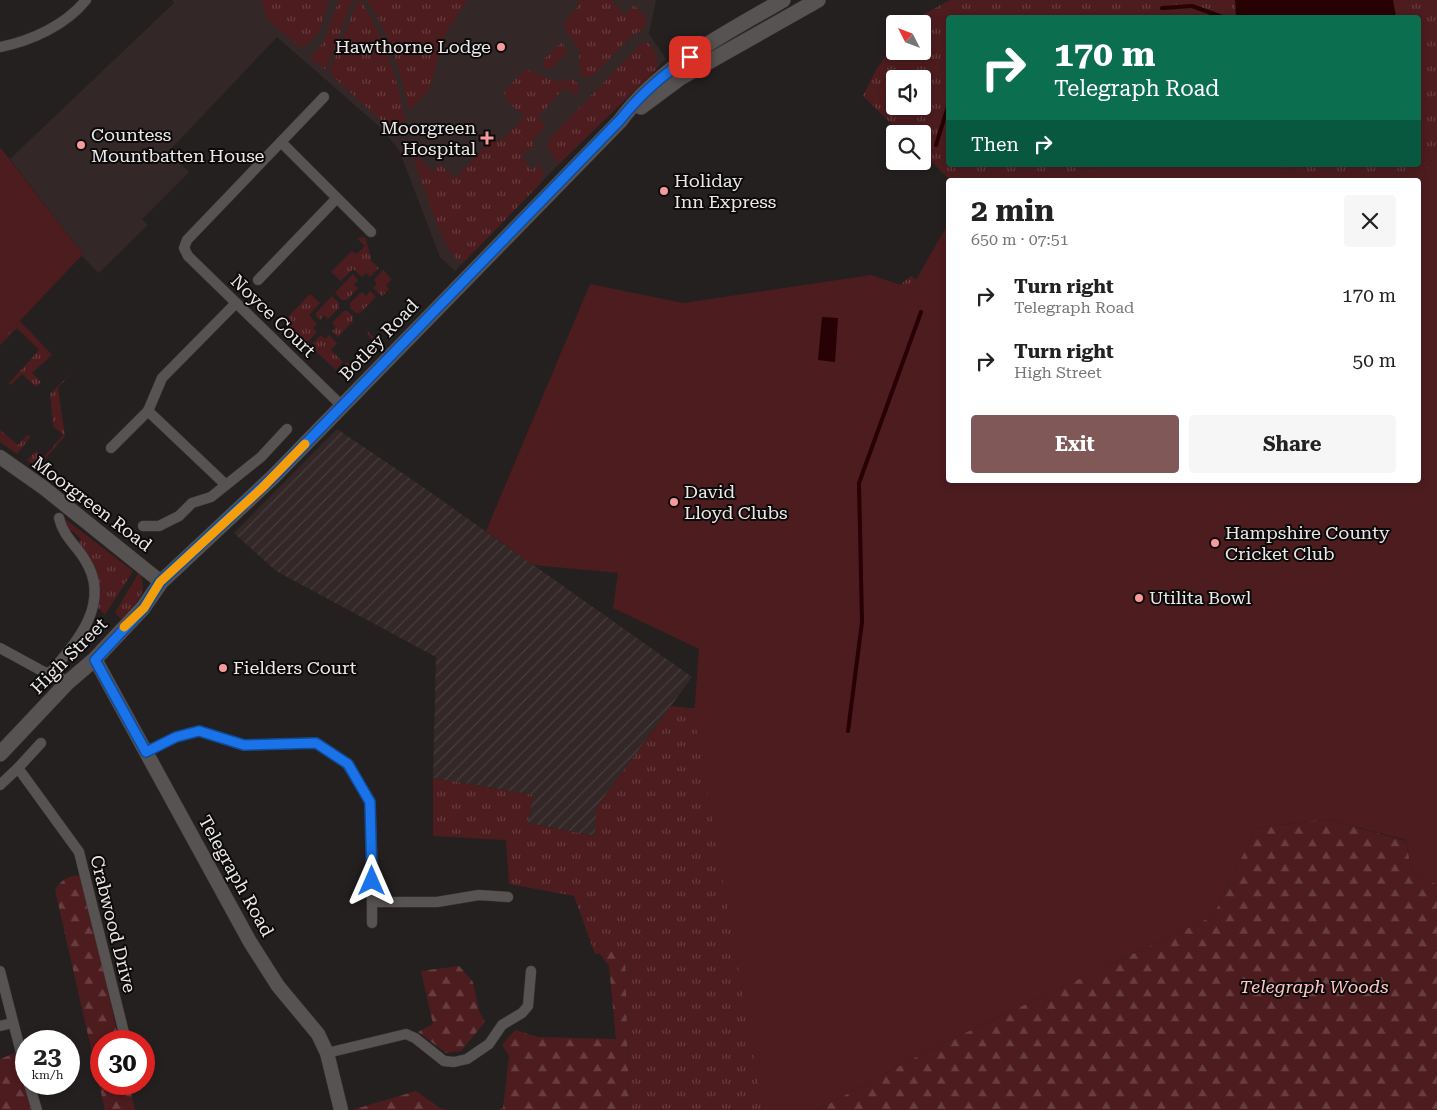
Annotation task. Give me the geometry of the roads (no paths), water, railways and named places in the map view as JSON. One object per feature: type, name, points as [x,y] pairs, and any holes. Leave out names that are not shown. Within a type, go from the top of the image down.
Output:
[{"type":"main road","name":"Botley Road","points":[[160,582],[273,477],[620,120],[636,100],[673,67],[784,0]]},
{"type":"main road","name":"Botley Road","points":[[620,120],[680,78],[818,0]]},
{"type":"main road","name":"High Street","points":[[0,754],[67,683],[95,660],[144,608],[160,582]]},
{"type":"street","points":[[0,47],[24,41],[57,25],[86,0]]},
{"type":"street","points":[[324,97],[281,142],[371,232]]},
{"type":"street","name":"Noyce Court","points":[[281,142],[187,240],[184,248],[188,256],[342,406]]},
{"type":"street","points":[[258,280],[336,199]]},
{"type":"street","points":[[111,448],[148,411],[162,378],[236,303]]},
{"type":"street","points":[[148,411],[225,484]]},
{"type":"street","points":[[143,526],[159,526],[180,516],[192,504],[211,498],[225,484],[261,457],[287,428]]},
{"type":"street","name":"Moorgreen Road","points":[[0,457],[44,488],[160,582]]},
{"type":"street","points":[[50,673],[85,631],[93,608],[95,591],[91,569],[62,529],[59,518]]},
{"type":"street","points":[[0,648],[44,672],[56,674],[67,683]]},
{"type":"street","name":"Telegraph Road","points":[[95,660],[250,942],[278,986],[318,1034],[327,1053],[341,1110]]},
{"type":"street","points":[[146,752],[176,737],[199,731],[244,745],[316,743],[348,764],[370,802],[372,923]]},
{"type":"street","points":[[0,786],[41,743]]},
{"type":"street","name":"Crabwood Drive","points":[[18,768],[79,852],[123,1030]]},
{"type":"street","points":[[372,902],[437,902],[479,895],[508,897]]},
{"type":"street","points":[[0,971],[15,1031]]},
{"type":"street","points":[[327,1053],[406,1034],[415,1038],[444,1061],[454,1062],[467,1059],[489,1044],[502,1025],[522,1013],[528,1006],[530,971]]},
{"type":"street","points":[[0,1026],[13,1023]]},
{"type":"street","points":[[32,1095],[37,1110]]},
{"type":"waterway","points":[[1162,8],[1192,6],[1217,15]]},
{"type":"waterway","points":[[936,145],[946,113]]},
{"type":"waterway","points":[[848,731],[862,622],[859,483],[921,312]]},
{"type":"place","name":"Hawthorne Lodge","points":[[501,47]]},
{"type":"place","name":"Moorgreen Hospital","points":[[487,138]]},
{"type":"place","name":"Countess Mountbatten House","points":[[81,145]]},
{"type":"place","name":"Holiday Inn Express","points":[[664,191]]},
{"type":"place","name":"David Lloyd Clubs","points":[[674,502]]},
{"type":"place","name":"Hampshire County Cricket Club","points":[[1215,543]]},
{"type":"place","name":"Utilita Bowl","points":[[1139,598]]},
{"type":"place","name":"Fielders Court","points":[[223,668]]},
{"type":"park label","name":"Telegraph Woods","points":[[1314,987]]}]
